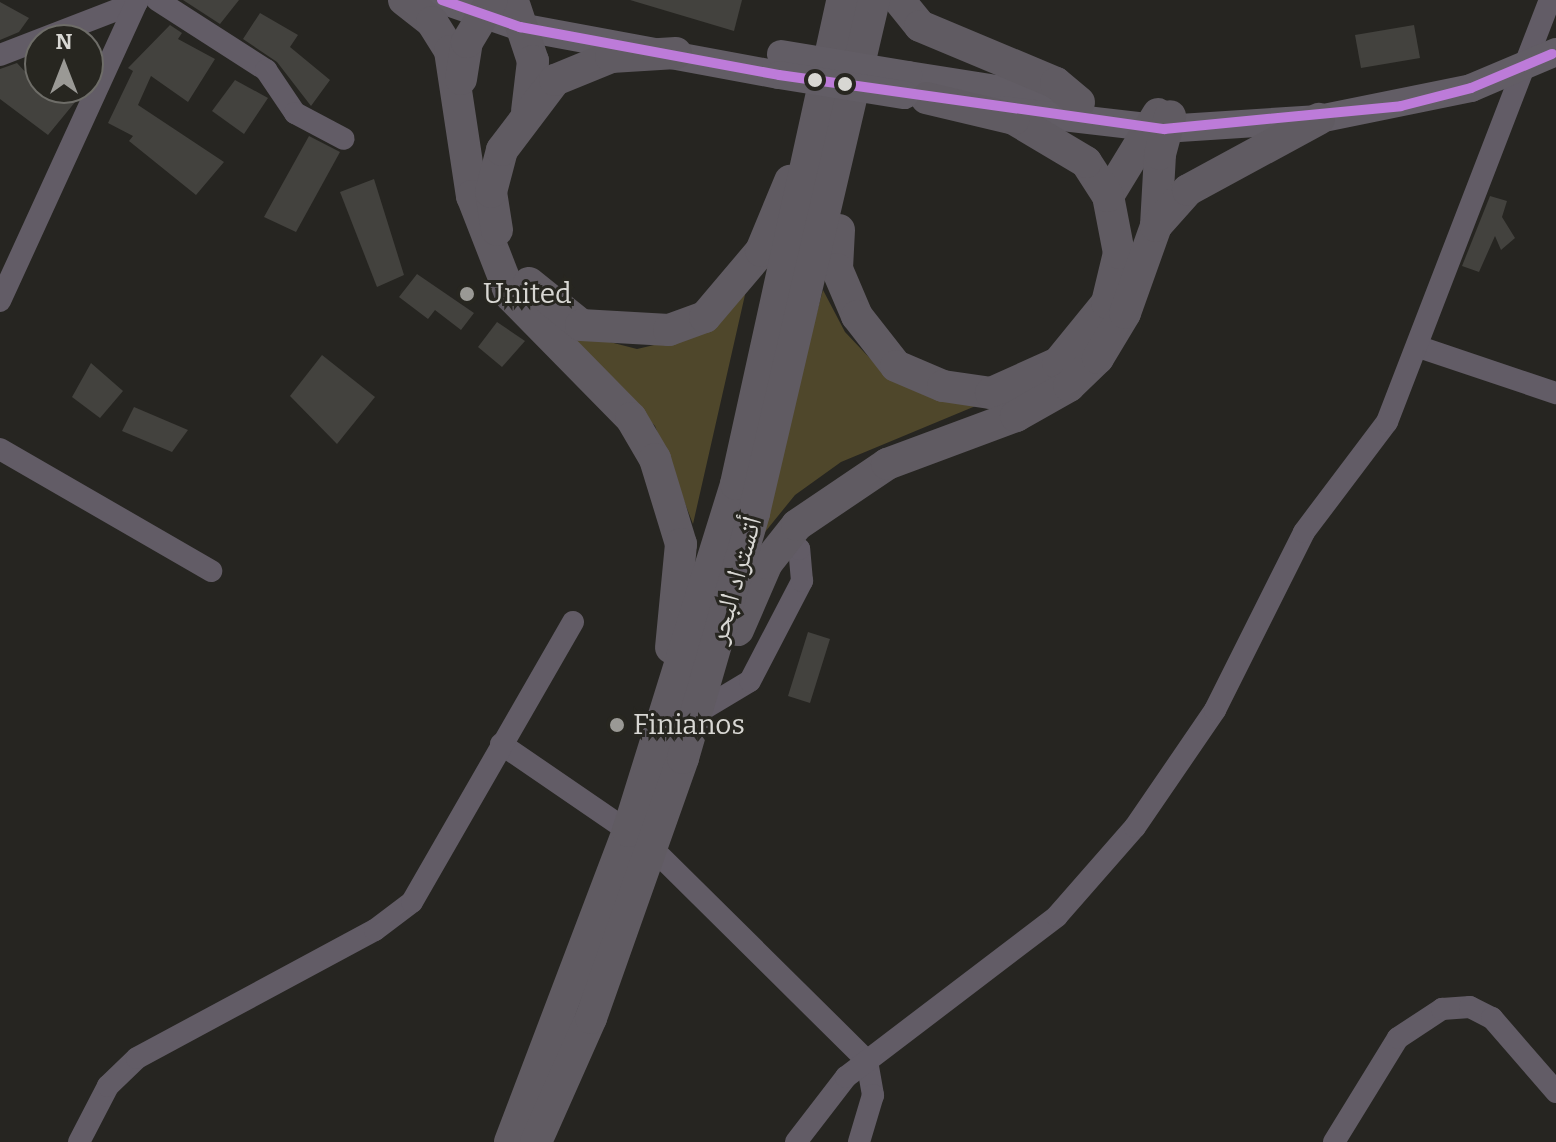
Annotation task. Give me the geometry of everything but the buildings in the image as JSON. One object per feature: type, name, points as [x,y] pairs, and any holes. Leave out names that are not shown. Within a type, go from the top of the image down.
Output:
[{"type":"highway","points":[[404,0],[432,22],[450,51],[460,91],[472,196],[488,252],[511,296],[631,418],[676,512],[681,569],[662,732]]},
{"type":"highway","name":"أتستراد البحر","points":[[510,1142],[640,840],[683,758],[754,513],[830,127],[842,0]]},
{"type":"highway","name":"أتستراد البحر","points":[[536,1142],[640,840],[662,732],[736,484],[830,127],[874,0]]},
{"type":"highway","points":[[899,0],[920,26],[1056,83],[1079,102]]},
{"type":"highway","points":[[460,91],[467,42],[503,13],[533,61],[527,111]]},
{"type":"highway","points":[[676,53],[611,57],[555,80],[527,111],[502,150],[491,192],[498,235],[546,303],[581,325],[628,333],[669,330],[705,317],[761,251],[830,127]]},
{"type":"highway","points":[[830,127],[837,269],[857,316],[896,366],[943,386],[991,393],[1058,363],[1107,303],[1119,253],[1108,196],[1086,162],[1047,132],[913,89]]},
{"type":"highway","points":[[1156,226],[1188,190],[1319,119]]},
{"type":"highway","points":[[1108,196],[1161,122]]},
{"type":"highway","points":[[683,758],[767,563],[786,539],[837,493],[887,464],[1016,416],[1069,386],[1098,358],[1125,313],[1156,226],[1161,122]]},
{"type":"main road","points":[[448,2],[913,89],[1161,122],[1319,119],[1401,106],[1519,70],[1556,52]]},
{"type":"main road","points":[[503,13],[676,53],[780,64]]},
{"type":"main road","points":[[913,89],[1079,102],[1161,122]]},
{"type":"street","points":[[796,1142],[837,1086],[1041,932],[1135,827],[1228,688],[1304,532],[1387,422],[1419,347],[1519,70],[1550,0]]},
{"type":"street","points":[[0,55],[144,1]]},
{"type":"street","points":[[144,1],[266,70],[295,113],[344,139]]},
{"type":"street","points":[[0,301],[144,1]]},
{"type":"street","points":[[1419,347],[1556,393]]},
{"type":"street","points":[[0,449],[211,571]]},
{"type":"street","points":[[79,1142],[108,1086],[137,1058],[375,930],[412,902],[573,622]]},
{"type":"street","points":[[501,744],[640,840],[867,1061],[874,1082],[859,1142]]},
{"type":"street","points":[[1334,1142],[1398,1038],[1442,1009],[1470,1007],[1492,1018],[1556,1092]]},
{"type":"shaded area","points":[[747,286],[693,524],[655,426],[563,330],[637,349],[684,338]]},
{"type":"shaded area","points":[[823,290],[845,332],[882,371],[978,405],[841,462],[795,495],[752,548]]},
{"type":"transit line","points":[[442,0],[520,27],[779,75],[1164,129],[1401,106],[1471,88],[1552,54]]},
{"type":"place","name":"United","points":[[467,294]]},
{"type":"place","name":"Finianos","points":[[617,725]]}]
